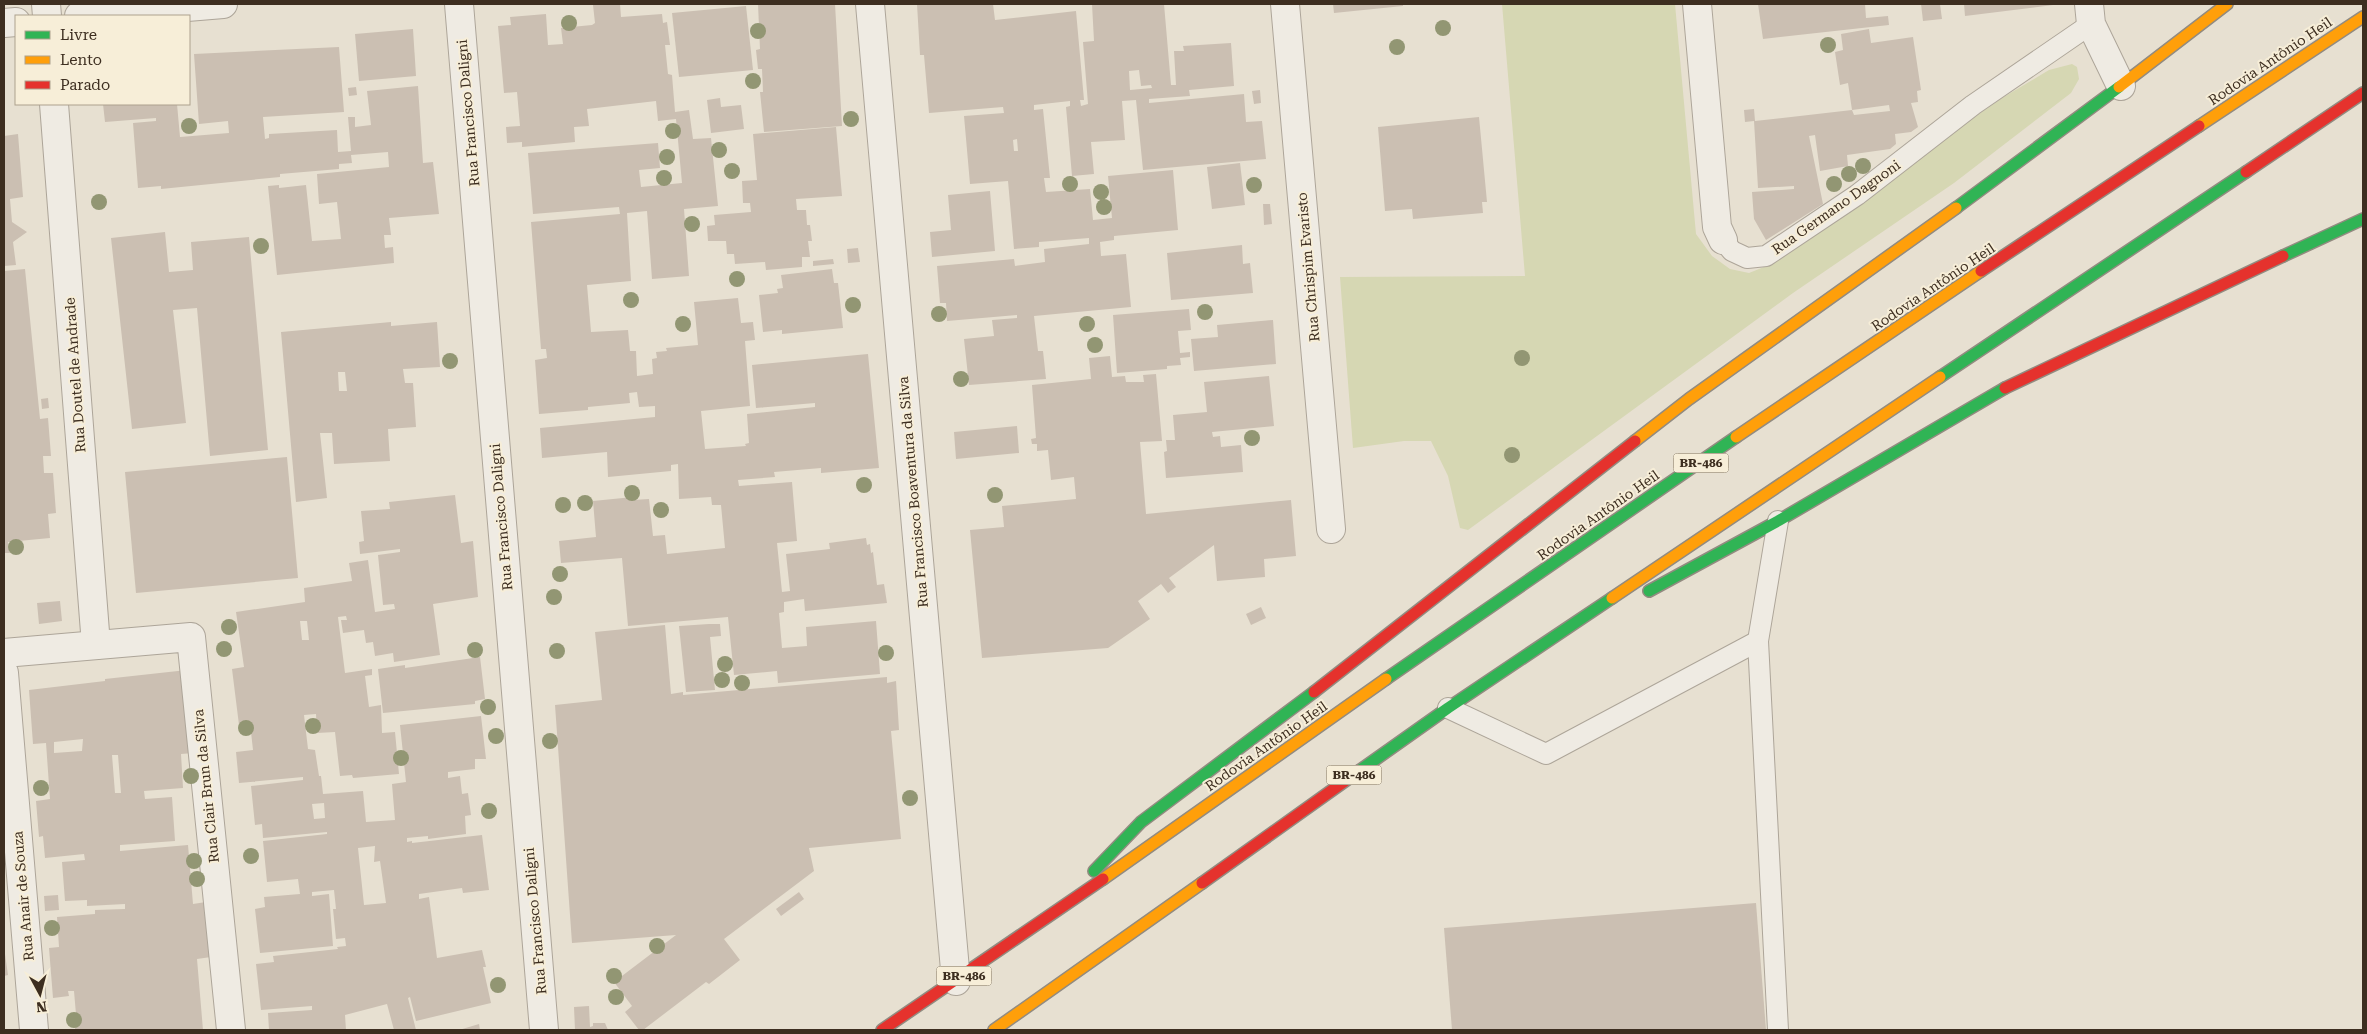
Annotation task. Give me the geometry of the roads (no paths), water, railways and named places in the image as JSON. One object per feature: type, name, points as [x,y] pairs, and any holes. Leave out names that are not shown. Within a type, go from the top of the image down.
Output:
[{"type":"main road","points":[[1046,920],[1141,822],[1392,633],[1689,399],[1898,251],[2121,86],[2227,4]]},
{"type":"main road","name":"Rodovia Antônio Heil","points":[[882,1030],[1046,920],[1402,668],[1788,402],[2363,17]]},
{"type":"main road","name":"BR-486","points":[[994,1030],[1448,708],[2363,93]]},
{"type":"main road","points":[[1638,597],[1778,521],[1993,394],[2088,347],[2363,219]]},
{"type":"main road","points":[[1520,660],[1621,606]]},
{"type":"street","points":[[91,15],[223,4]]},
{"type":"street","name":"Rua Francisco Daligni","points":[[459,4],[544,1030]]},
{"type":"street","name":"Rua Francisco Boaventura da Silva","points":[[870,4],[956,981]]},
{"type":"street","name":"Rua Chrispim Evaristo","points":[[1285,4],[1331,529]]},
{"type":"street","name":"Rua Germano Dagnoni","points":[[1696,4],[1717,226],[1723,240]]},
{"type":"street","points":[[2090,14],[2121,86]]},
{"type":"street","name":"Rua Doutel de Andrade","points":[[54,105],[96,645]]},
{"type":"street","name":"Rua Clair Brun da Silva","points":[[96,645],[191,637],[231,1030]]},
{"type":"street","points":[[4,654],[96,645]]},
{"type":"street","name":"Rua Anair de Souza","points":[[4,673],[34,1030]]},
{"type":"lane","name":"Rua Germano Dagnoni","points":[[1723,240],[1732,251],[1747,258],[1766,256],[1857,195],[2090,14]]},
{"type":"lane","points":[[1778,521],[1758,641],[1778,1030]]},
{"type":"lane","points":[[1448,708],[1546,754],[1758,641]]}]
